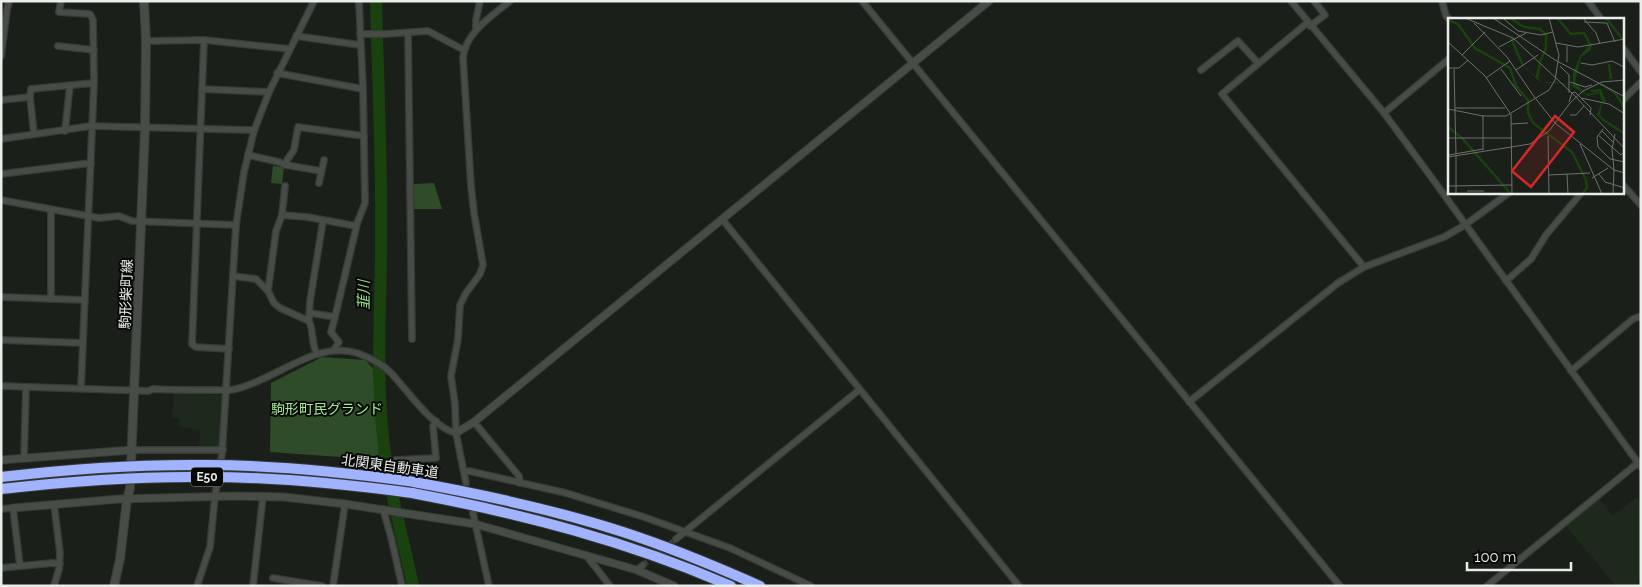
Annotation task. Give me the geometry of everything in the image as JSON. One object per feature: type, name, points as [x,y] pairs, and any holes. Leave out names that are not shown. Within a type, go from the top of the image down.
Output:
[{"type":"highway","name":"北関東自動車道","points":[[1,477],[92,469],[207,465],[272,467],[348,473],[408,481],[474,492],[566,515],[623,532],[681,553],[760,586]]},
{"type":"highway","name":"北関東自動車道","points":[[1,489],[94,480],[208,477],[346,484],[412,493],[484,507],[566,527],[619,543],[731,586]]},
{"type":"main road","name":"駒形柴町線","points":[[114,586],[120,559],[130,488],[132,450],[145,128],[146,41],[144,1]]},
{"type":"street","points":[[1,56],[6,10],[9,1]]},
{"type":"street","points":[[61,1],[60,12],[90,14],[93,20],[94,83],[81,388]]},
{"type":"street","points":[[197,586],[210,546],[215,496],[223,450],[236,226],[241,188],[254,131],[269,92],[314,1]]},
{"type":"street","points":[[334,350],[339,342],[331,332],[357,224],[365,204],[360,2],[358,1]]},
{"type":"street","points":[[476,29],[480,1]]},
{"type":"street","points":[[466,482],[456,433],[455,404],[451,376],[458,339],[460,305],[480,274],[483,265],[471,182],[464,50],[476,29],[510,1]]},
{"type":"street","points":[[862,1],[1340,586]]},
{"type":"street","points":[[456,433],[474,422],[990,1]]},
{"type":"street","points":[[1291,1],[1384,113],[1640,466]]},
{"type":"street","points":[[1314,1],[1325,15],[1258,63],[1222,94],[1364,267]]},
{"type":"street","points":[[1442,1],[1448,18]]},
{"type":"street","points":[[1588,1],[1600,18]]},
{"type":"street","points":[[360,34],[428,31],[464,50]]},
{"type":"street","points":[[408,32],[412,339]]},
{"type":"street","points":[[296,36],[360,45]]},
{"type":"street","points":[[204,40],[192,344],[196,347],[229,349]]},
{"type":"street","points":[[146,41],[204,40],[290,49]]},
{"type":"street","points":[[1201,70],[1238,41],[1258,63]]},
{"type":"street","points":[[58,46],[94,50]]},
{"type":"street","points":[[1624,49],[1641,72]]},
{"type":"street","points":[[1384,113],[1448,60]]},
{"type":"street","points":[[277,73],[363,89]]},
{"type":"street","points":[[1624,99],[1641,82]]},
{"type":"street","points":[[34,134],[30,97],[31,89],[94,83]]},
{"type":"street","points":[[65,131],[70,85]]},
{"type":"street","points":[[202,88],[269,92]]},
{"type":"street","points":[[1,100],[30,97]]},
{"type":"street","points":[[1,139],[92,126],[254,131]]},
{"type":"street","points":[[286,165],[294,150],[298,127],[364,136]]},
{"type":"street","points":[[248,155],[286,165],[321,171]]},
{"type":"street","points":[[319,183],[324,160]]},
{"type":"street","points":[[1,174],[91,163]]},
{"type":"street","points":[[268,291],[276,231],[282,215],[285,186]]},
{"type":"street","points":[[1624,186],[1641,205]]},
{"type":"street","points":[[1188,402],[1330,289],[1364,267],[1444,237],[1465,225],[1507,194]]},
{"type":"street","points":[[1506,281],[1531,259],[1546,235],[1580,194]]},
{"type":"street","points":[[1,200],[102,218],[119,216],[128,220],[236,226]]},
{"type":"street","points":[[51,210],[51,299]]},
{"type":"street","points":[[282,215],[307,217],[356,226],[357,224]]},
{"type":"street","points":[[722,220],[1019,586]]},
{"type":"street","points":[[317,354],[313,348],[309,321],[310,302],[323,221]]},
{"type":"street","points":[[233,276],[256,279],[268,291],[274,303],[280,308],[309,321]]},
{"type":"street","points":[[1,297],[85,300]]},
{"type":"street","points":[[310,313],[335,317]]},
{"type":"street","points":[[1571,371],[1633,319],[1641,316]]},
{"type":"street","points":[[1,340],[83,343]]},
{"type":"street","points":[[1,386],[134,390],[226,390],[240,388],[270,377],[317,354],[334,350],[350,351],[372,360],[386,369],[404,390],[436,421],[448,430],[456,433]]},
{"type":"street","points":[[24,458],[26,387]]},
{"type":"street","points":[[676,539],[859,390]]},
{"type":"street","points":[[396,460],[436,458],[433,426],[436,421]]},
{"type":"street","points":[[474,422],[519,476],[520,482]]},
{"type":"street","points":[[1,460],[132,450],[223,450]]},
{"type":"street","points":[[1487,586],[1634,466],[1640,466]]},
{"type":"street","points":[[464,472],[469,471],[566,493],[644,517],[730,548],[811,586]]},
{"type":"street","points":[[1,509],[127,499],[215,496],[263,496],[345,504],[475,524],[637,570],[674,586]]},
{"type":"street","points":[[253,586],[263,496]]},
{"type":"street","points":[[54,504],[60,553],[60,564],[54,586]]},
{"type":"street","points":[[333,586],[345,504]]},
{"type":"street","points":[[13,508],[20,566]]},
{"type":"street","points":[[385,509],[402,586]]},
{"type":"street","points":[[473,514],[488,586]]},
{"type":"street","points":[[586,555],[610,586]]},
{"type":"street","points":[[1,568],[52,563],[60,564]]},
{"type":"street","points":[[637,570],[644,565]]},
{"type":"street","points":[[273,578],[322,586]]},
{"type":"shaded area","points":[[174,393],[223,395],[219,447],[199,446],[200,430],[179,427],[179,418],[172,417]]},
{"type":"shaded area","points":[[1637,497],[1641,502],[1641,580],[1634,586],[1616,586],[1566,526],[1599,498],[1613,516]]},
{"type":"green space","points":[[273,166],[284,167],[282,184],[271,183]]},
{"type":"green space","points":[[434,183],[442,209],[414,209],[414,184]]},
{"type":"green space","name":"駒形町民グランド","points":[[322,357],[365,360],[373,368],[379,455],[367,459],[270,452],[271,383]]},
{"type":"waterway","name":"韮川","points":[[376,1],[381,181],[379,364],[381,413],[388,474],[413,586]]},
{"type":"tunnel","points":[[643,565],[676,539]]}]
